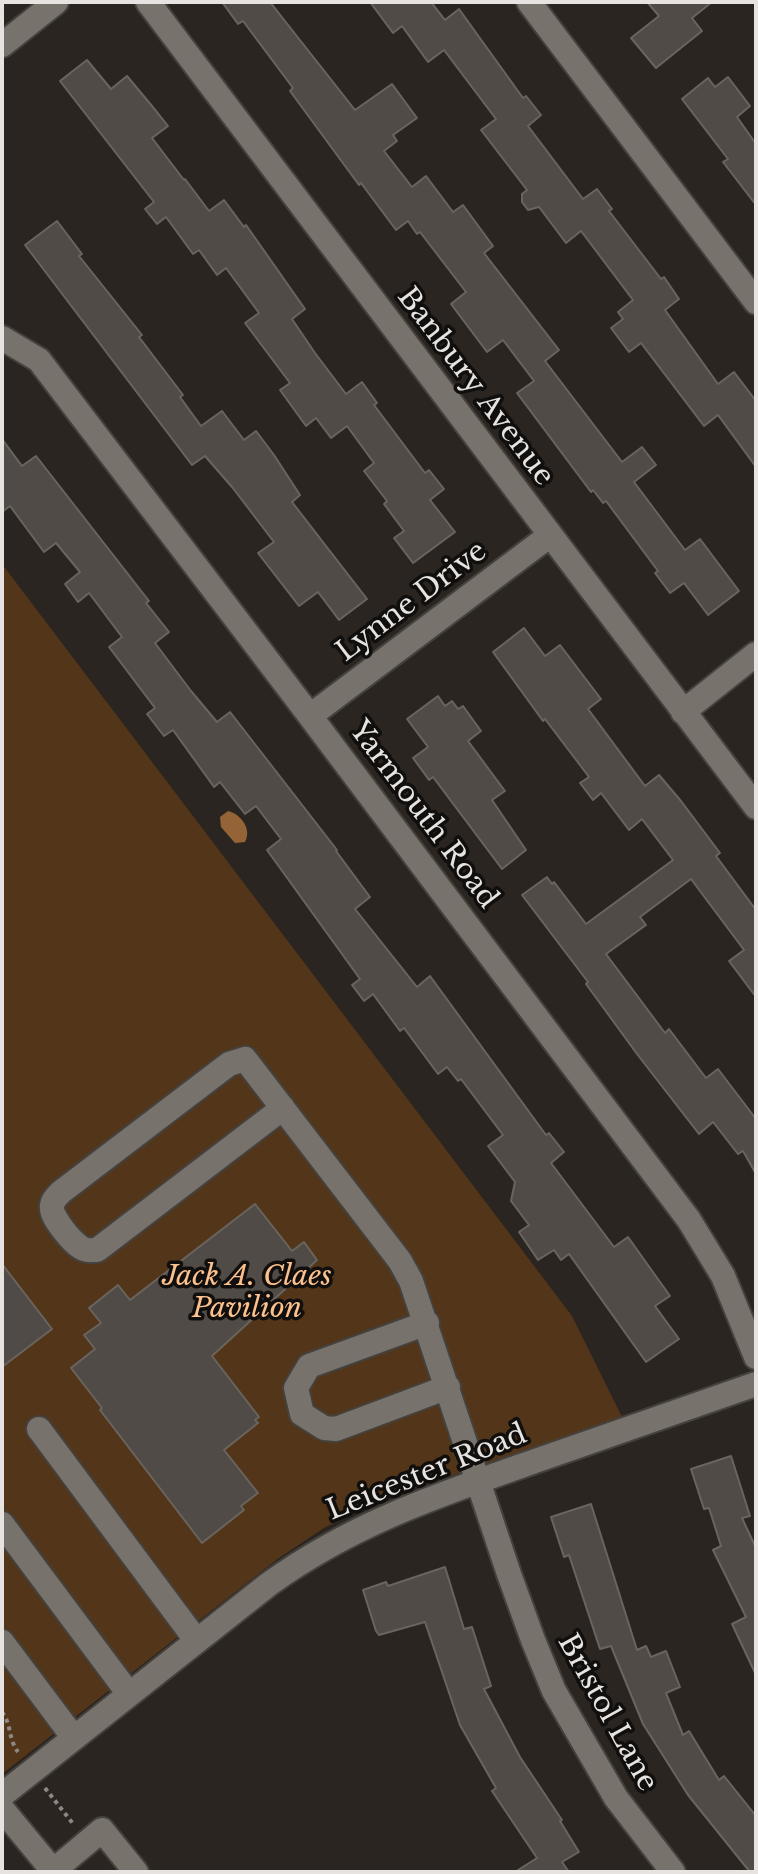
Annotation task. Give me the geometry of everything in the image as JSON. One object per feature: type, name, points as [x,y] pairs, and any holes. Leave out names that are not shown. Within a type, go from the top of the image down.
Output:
[{"type":"street","points":[[2,45],[56,2]]},
{"type":"street","name":"Banbury Avenue","points":[[148,2],[756,807]]},
{"type":"street","points":[[537,5],[756,302]]},
{"type":"street","name":"Yarmouth Road","points":[[2,338],[39,360],[696,1230],[723,1276],[756,1357]]},
{"type":"street","name":"Lynne Drive","points":[[310,716],[549,536]]},
{"type":"street","points":[[683,712],[756,654]]},
{"type":"street","name":"Bristol Lane","points":[[283,1108],[97,1250],[77,1246],[54,1216],[51,1207],[61,1192],[229,1064],[245,1059],[283,1108],[400,1261],[411,1281],[533,1640],[554,1691],[616,1798],[673,1872]]},
{"type":"street","points":[[427,1323],[309,1366],[296,1388],[297,1402],[302,1414],[313,1423],[336,1429],[448,1387]]},
{"type":"street","name":"Leicester Road","points":[[2,1795],[196,1640],[302,1560],[338,1539],[381,1517],[480,1480],[756,1384]]},
{"type":"street","points":[[39,1429],[196,1640]]},
{"type":"street","points":[[2,1524],[129,1694]]},
{"type":"street","points":[[2,1642],[74,1738]]},
{"type":"street","points":[[2,1809],[54,1872],[102,1830],[136,1872]]},
{"type":"green space","name":"Jack A. Claes Pavilion","points":[[2,564],[572,1316],[622,1417],[375,1502],[324,1528],[279,1558],[2,1774]]},
{"type":"shaded area","points":[[228,811],[244,823],[247,832],[245,842],[235,843],[221,827],[220,817]]},
{"type":"building","points":[[222,2],[270,2],[355,110],[392,84],[417,118],[393,135],[397,141],[384,151],[412,187],[426,176],[453,212],[463,205],[493,246],[484,253],[559,350],[545,361],[622,462],[642,447],[656,465],[634,482],[685,550],[700,539],[739,591],[708,615],[684,583],[670,593],[655,573],[658,571],[606,501],[603,503],[593,490],[591,492],[517,393],[534,381],[503,340],[487,352],[451,304],[466,292],[408,221],[396,230],[290,91],[293,88],[243,21],[238,24]]},
{"type":"building","points":[[370,2],[431,2],[445,20],[459,9],[523,98],[526,96],[541,115],[528,126],[583,199],[597,189],[612,209],[609,211],[661,279],[664,277],[679,299],[665,310],[718,384],[734,372],[756,401],[756,467],[718,415],[704,426],[641,343],[629,352],[611,328],[623,319],[618,312],[633,300],[581,231],[566,243],[539,207],[528,210],[522,202],[522,194],[527,190],[481,130],[496,119],[444,50],[428,62],[402,26],[393,33]]},
{"type":"building","points":[[647,2],[712,2],[692,18],[702,31],[656,68],[631,38],[659,16]]},
{"type":"building","points":[[87,60],[111,89],[127,76],[152,106],[168,126],[152,138],[209,211],[224,200],[244,227],[246,225],[305,309],[292,319],[346,394],[362,382],[377,403],[374,405],[425,473],[429,470],[444,489],[430,500],[455,532],[413,563],[394,538],[404,531],[384,504],[387,501],[364,471],[374,463],[347,426],[331,438],[316,418],[306,426],[280,390],[290,383],[245,323],[259,313],[226,268],[217,275],[199,250],[193,254],[166,217],[157,224],[145,209],[154,202],[60,81]]},
{"type":"building","points":[[728,77],[750,106],[737,117],[756,144],[756,205],[723,162],[728,159],[682,99],[708,78],[715,87]]},
{"type":"building","points":[[57,221],[82,254],[79,256],[142,335],[139,337],[183,395],[180,397],[201,426],[222,411],[244,440],[256,431],[300,495],[292,502],[367,599],[339,620],[318,592],[299,606],[258,553],[274,542],[205,456],[192,465],[25,245]]},
{"type":"building","points":[[2,439],[22,466],[36,456],[149,601],[146,603],[169,632],[155,643],[191,691],[217,722],[230,712],[337,850],[370,897],[355,909],[417,987],[430,976],[546,1135],[549,1133],[564,1152],[551,1163],[614,1247],[628,1237],[670,1296],[655,1306],[679,1339],[646,1362],[569,1254],[561,1260],[554,1250],[538,1260],[519,1232],[529,1225],[511,1201],[515,1182],[488,1146],[503,1135],[461,1079],[458,1081],[447,1067],[438,1074],[404,1028],[400,1031],[373,994],[364,1001],[352,985],[360,979],[267,850],[281,839],[256,806],[245,814],[220,782],[214,787],[173,730],[164,736],[147,714],[155,708],[109,647],[122,637],[89,593],[78,602],[65,584],[80,572],[56,543],[44,552],[10,506],[2,512]]},
{"type":"building","points":[[524,628],[545,656],[560,645],[601,699],[588,709],[645,786],[659,775],[681,801],[720,853],[716,856],[756,910],[756,997],[729,961],[744,950],[691,879],[640,917],[646,925],[606,954],[665,1033],[669,1029],[706,1078],[718,1069],[756,1119],[756,1174],[743,1151],[738,1154],[713,1122],[699,1134],[522,895],[547,877],[586,924],[673,860],[642,819],[629,830],[601,793],[593,800],[580,783],[589,777],[493,652]]},
{"type":"building","points":[[438,696],[445,706],[452,701],[458,709],[463,706],[481,731],[468,741],[505,791],[492,800],[526,850],[502,869],[433,777],[429,780],[413,758],[428,747],[407,719]]},
{"type":"building","points":[[255,1204],[292,1251],[304,1242],[317,1260],[212,1356],[259,1417],[255,1420],[258,1423],[224,1450],[258,1493],[241,1506],[244,1510],[202,1543],[71,1368],[95,1349],[84,1335],[101,1323],[89,1308],[118,1285],[130,1300]]},
{"type":"building","points":[[2,1264],[52,1329],[2,1367]]},
{"type":"building","points":[[731,1456],[750,1516],[742,1518],[756,1548],[756,1675],[732,1624],[746,1617],[713,1550],[721,1546],[709,1508],[704,1509],[691,1469]]},
{"type":"building","points":[[591,1504],[637,1650],[646,1646],[651,1657],[666,1651],[680,1687],[666,1693],[683,1735],[689,1731],[719,1780],[724,1776],[756,1816],[756,1872],[750,1872],[688,1795],[643,1724],[611,1646],[600,1649],[569,1555],[564,1557],[551,1517]]},
{"type":"building","points":[[445,1567],[464,1629],[472,1627],[491,1686],[484,1689],[520,1757],[562,1820],[579,1852],[562,1862],[569,1872],[515,1872],[537,1858],[492,1791],[496,1788],[460,1725],[425,1622],[379,1635],[376,1631],[363,1590],[386,1582],[388,1586]]}]
